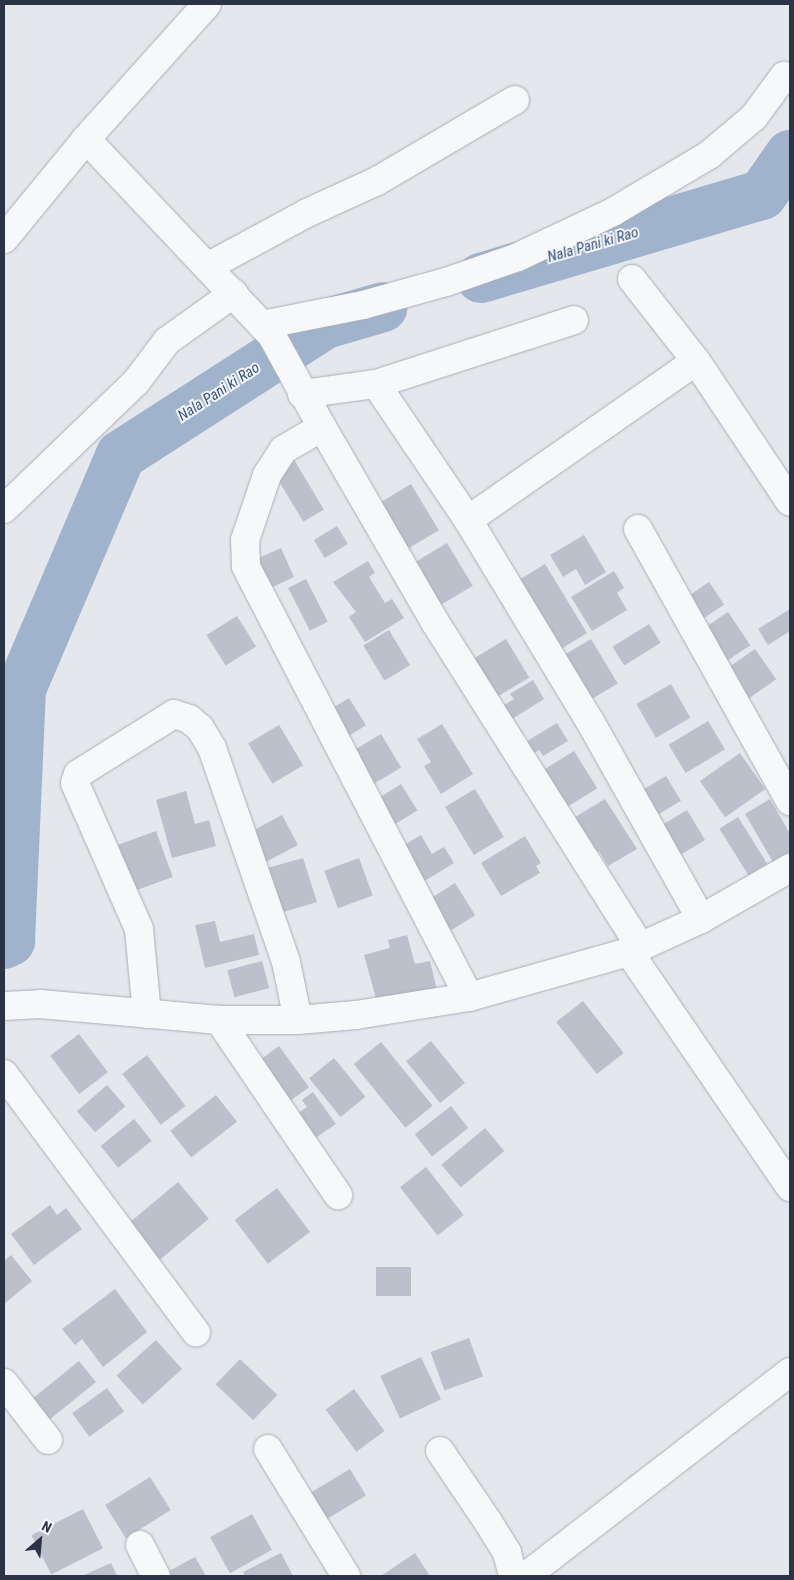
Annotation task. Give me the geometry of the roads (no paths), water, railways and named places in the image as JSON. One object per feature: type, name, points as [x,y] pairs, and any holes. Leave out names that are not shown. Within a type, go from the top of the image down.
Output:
[{"type":"street","points":[[4,239],[86,138],[207,4]]},
{"type":"street","points":[[267,330],[446,282],[518,257],[613,212],[709,155],[754,117],[784,76]]},
{"type":"street","points":[[209,266],[307,213],[370,185],[516,100]]},
{"type":"street","points":[[86,138],[209,266],[267,330],[435,622],[634,949],[790,1187]]},
{"type":"street","points":[[632,279],[696,361],[790,502]]},
{"type":"street","points":[[4,509],[136,382],[167,341],[234,294]]},
{"type":"street","points":[[301,390],[376,384],[574,320]]},
{"type":"street","points":[[468,520],[696,361]]},
{"type":"street","points":[[376,384],[468,520],[592,724],[701,919]]},
{"type":"street","points":[[322,428],[283,450],[267,475],[245,540],[246,566],[469,996]]},
{"type":"street","points":[[638,529],[790,801]]},
{"type":"street","points":[[147,1014],[139,929],[75,783],[78,774],[174,714],[189,719],[200,728],[212,748],[286,962],[298,1020]]},
{"type":"street","points":[[4,1006],[40,1004],[219,1020],[298,1020],[356,1016],[469,996],[634,949],[701,919],[790,868]]},
{"type":"street","points":[[219,1020],[338,1195]]},
{"type":"street","points":[[4,1074],[196,1333]]},
{"type":"street","points":[[526,1576],[790,1372]]},
{"type":"street","points":[[4,1383],[48,1440]]},
{"type":"street","points":[[268,1449],[346,1576]]},
{"type":"street","points":[[440,1451],[488,1522],[506,1553],[513,1576]]},
{"type":"street","points":[[140,1545],[156,1576]]},
{"type":"waterway","name":"Nala Pani ki Rao","points":[[481,278],[762,195],[790,155]]},
{"type":"waterway","name":"Nala Pani ki Rao","points":[[4,944],[10,941],[21,689],[121,455],[325,324],[383,307]]}]
